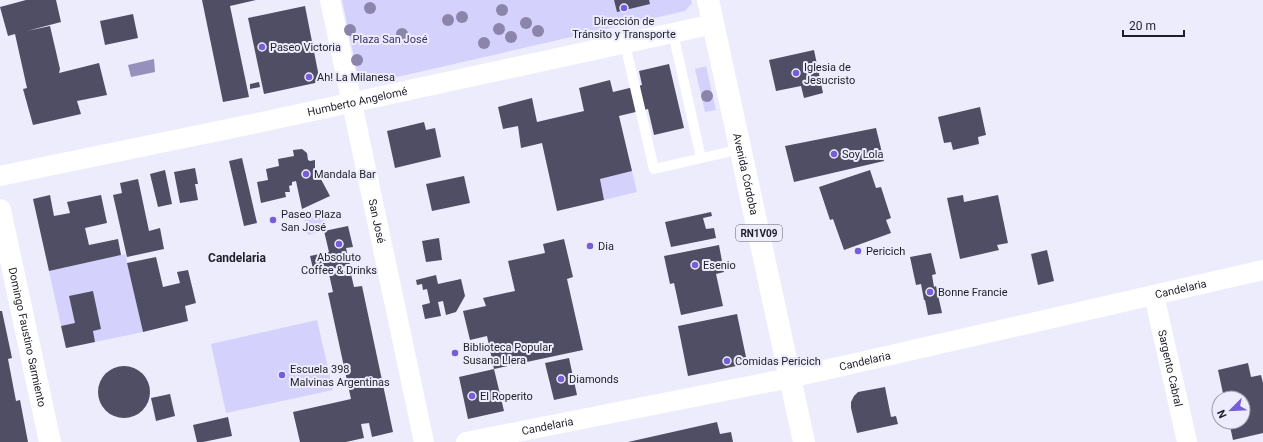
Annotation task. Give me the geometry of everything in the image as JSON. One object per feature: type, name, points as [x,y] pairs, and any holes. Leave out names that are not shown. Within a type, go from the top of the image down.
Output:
[{"type":"main road","name":"Avenida Córdoba","points":[[708,0],[804,442]]},
{"type":"main road","name":"Domingo Faustino Sarmiento","points":[[0,210],[50,442]]},
{"type":"street","name":"San José","points":[[330,0],[424,442]]},
{"type":"street","name":"Humberto Angelomé","points":[[0,176],[714,24]]},
{"type":"street","name":"Candelaria","points":[[466,442],[790,378],[1263,270]]},
{"type":"street","name":"Sargento Cabral","points":[[1154,295],[1187,442]]},
{"type":"lane","points":[[673,33],[701,158]]},
{"type":"lane","points":[[625,44],[654,169],[740,149]]},
{"type":"green space","name":"Plaza San José","points":[[342,0],[691,0],[692,3],[685,11],[371,83],[357,72]]},
{"type":"green space","points":[[706,66],[716,110],[705,112],[695,69]]},
{"type":"green space","points":[[632,171],[637,192],[604,200],[600,179]]},
{"type":"green space","points":[[322,209],[327,230],[308,235],[303,213]]},
{"type":"green space","points":[[126,254],[143,332],[66,348],[49,271]]},
{"type":"green space","points":[[317,320],[333,390],[226,413],[211,344]]},
{"type":"shaded area","points":[[154,59],[155,72],[131,77],[128,65]]},
{"type":"building","points":[[26,0],[56,0],[61,22],[27,31],[50,26],[60,69],[59,73],[99,63],[107,95],[77,101],[81,114],[33,125],[23,89],[27,88],[15,34],[8,36],[0,7]]},
{"type":"building","points":[[202,0],[256,0],[230,6],[249,97],[223,102]]},
{"type":"building","name":"Dirección de Tránsito y Transporte","points":[[614,0],[649,0],[650,4],[617,12]]},
{"type":"building","points":[[305,6],[319,77],[315,83],[264,94],[248,18]]},
{"type":"building","points":[[133,14],[138,38],[105,45],[100,21]]},
{"type":"building","name":"Iglesia de Jesucristo","points":[[814,50],[823,93],[804,98],[801,86],[776,91],[769,60]]},
{"type":"building","points":[[669,64],[684,128],[654,135],[648,109],[619,116],[632,171],[600,179],[604,200],[557,211],[542,143],[521,148],[518,126],[503,129],[498,107],[532,98],[537,122],[584,111],[579,88],[610,80],[613,92],[642,85],[639,71]]},
{"type":"building","points":[[259,82],[260,87],[250,89],[250,84]]},
{"type":"building","points":[[980,107],[986,135],[978,137],[979,144],[953,150],[951,142],[944,143],[938,117]]},
{"type":"building","points":[[424,122],[426,130],[435,128],[441,157],[395,168],[387,131]]},
{"type":"building","name":"Soy Lola","points":[[876,128],[884,161],[794,182],[785,146]]},
{"type":"building","points":[[302,149],[307,153],[308,160],[315,160],[315,168],[330,196],[302,209],[296,181],[292,182],[292,185],[289,186],[290,192],[285,192],[286,197],[261,203],[257,182],[268,180],[266,169],[279,166],[278,159],[294,156],[293,150]]},
{"type":"building","points":[[242,158],[257,223],[244,226],[229,161]]},
{"type":"building","points":[[195,168],[198,184],[195,184],[198,200],[180,203],[174,172]]},
{"type":"building","points":[[165,170],[172,204],[158,207],[150,174]]},
{"type":"building","points":[[870,170],[876,188],[881,187],[891,218],[886,220],[891,233],[844,250],[833,219],[830,220],[819,187]]},
{"type":"building","points":[[464,176],[470,203],[432,211],[426,184]]},
{"type":"building","points":[[138,179],[149,231],[160,228],[164,249],[127,257],[113,195],[122,193],[120,183]]},
{"type":"building","points":[[50,195],[54,216],[70,213],[67,202],[101,195],[107,223],[85,228],[89,245],[118,239],[121,255],[49,271],[33,199]]},
{"type":"building","points":[[963,195],[964,202],[998,195],[1008,243],[997,245],[999,250],[960,259],[947,198]]},
{"type":"building","points":[[711,212],[712,216],[703,218],[706,229],[714,228],[716,238],[671,247],[665,222]]},
{"type":"building","points":[[348,226],[353,247],[346,248],[350,265],[314,273],[310,256],[329,252],[324,231]]},
{"type":"building","points":[[439,238],[442,260],[426,262],[422,241]]},
{"type":"building","points":[[564,239],[573,277],[567,279],[583,350],[494,369],[487,336],[470,340],[463,311],[486,306],[483,298],[515,291],[508,261],[545,253],[543,244]]},
{"type":"building","points":[[719,245],[724,272],[716,274],[723,306],[681,315],[674,283],[670,284],[664,256]]},
{"type":"building","points":[[1047,250],[1054,281],[1038,285],[1031,254]]},
{"type":"building","points":[[931,253],[936,274],[932,275],[934,287],[936,286],[942,313],[928,315],[921,284],[916,285],[910,257]]},
{"type":"building","points":[[156,257],[163,287],[180,283],[177,272],[188,270],[196,303],[185,306],[188,321],[143,332],[127,263]]},
{"type":"building","points":[[350,270],[354,287],[362,286],[393,432],[372,437],[369,423],[361,424],[364,438],[346,442],[300,442],[293,412],[351,399],[328,293],[333,292],[329,274]]},
{"type":"building","points":[[436,275],[438,284],[461,279],[465,296],[456,312],[446,315],[443,301],[438,302],[441,316],[425,319],[422,305],[430,303],[427,289],[423,290],[422,284],[417,285],[416,280]]},
{"type":"building","points":[[93,291],[101,329],[93,331],[95,342],[66,348],[61,326],[75,323],[69,296]]},
{"type":"building","points":[[0,311],[2,311],[12,358],[8,359],[16,401],[20,400],[28,442],[0,442]]},
{"type":"building","points":[[737,314],[746,357],[741,365],[688,376],[678,326]]},
{"type":"building","name":"Diamonds","points":[[569,358],[577,395],[554,400],[545,363]]},
{"type":"building","points":[[1248,363],[1251,377],[1261,375],[1263,383],[1263,433],[1233,440],[1231,430],[1251,430],[1251,390],[1222,390],[1218,370]]},
{"type":"building","points":[[124,366],[134,368],[142,374],[148,382],[150,392],[148,402],[142,410],[134,416],[124,418],[114,416],[106,410],[100,402],[98,392],[100,382],[106,374],[114,368]]},
{"type":"building","name":"El Roperito","points":[[494,369],[504,411],[468,419],[459,377]]},
{"type":"building","points":[[885,387],[891,417],[896,416],[898,424],[857,433],[851,408],[851,402],[854,396],[858,392]]},
{"type":"building","points":[[170,394],[175,416],[156,421],[151,398]]},
{"type":"building","points":[[228,417],[232,436],[197,442],[193,425]]},
{"type":"building","points":[[717,422],[720,434],[731,432],[733,442],[628,442]]},
{"type":"place","name":"Dirección de Tránsito y Transporte","points":[[624,8]]},
{"type":"place","name":"Paseo Victoria","points":[[262,47]]},
{"type":"place","name":"Iglesia de Jesucristo","points":[[796,73]]},
{"type":"place","name":"Ah! La Milanesa","points":[[309,77]]},
{"type":"place","name":"Soy Lola","points":[[834,154]]},
{"type":"place","name":"Mandala Bar","points":[[306,174]]},
{"type":"place","name":"Paseo Plaza San José","points":[[273,220]]},
{"type":"place","name":"Absoluto Coffee & Drinks","points":[[339,244]]},
{"type":"place","name":"Dia","points":[[590,246]]},
{"type":"place","name":"Pericich","points":[[858,251]]},
{"type":"place","name":"Esenio","points":[[695,265]]},
{"type":"place","name":"Bonne Francie","points":[[930,292]]},
{"type":"place","name":"Biblioteca Popular Susana Llera","points":[[455,353]]},
{"type":"place","name":"Comidas Pericich","points":[[727,361]]},
{"type":"place","name":"Escuela 398 Malvinas Argentinas","points":[[282,375]]},
{"type":"place","name":"Diamonds","points":[[561,379]]},
{"type":"place","name":"El Roperito","points":[[472,396]]},
{"type":"district","name":"Candelaria","points":[[237,258]]}]
